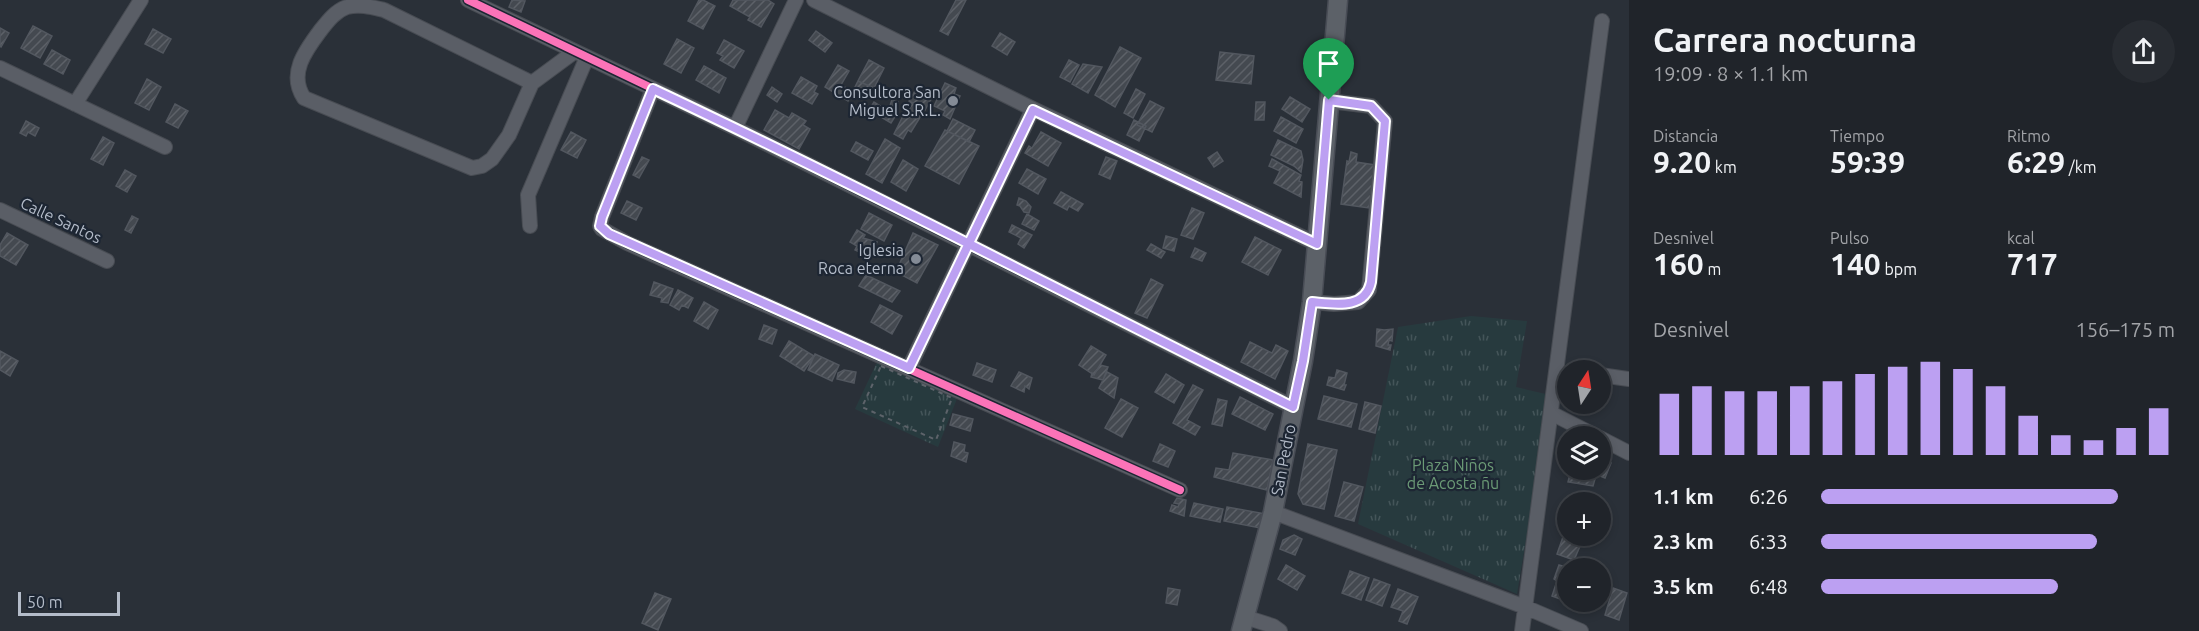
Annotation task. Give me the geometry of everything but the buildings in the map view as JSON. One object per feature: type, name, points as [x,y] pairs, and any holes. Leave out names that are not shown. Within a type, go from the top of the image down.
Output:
[{"type":"main road","name":"San Pedro","points":[[1243,624],[1273,512],[1303,361],[1312,302],[1338,0]]},
{"type":"street","points":[[75,104],[141,0]]},
{"type":"street","points":[[468,0],[735,128],[1293,407]]},
{"type":"street","points":[[735,128],[796,0]]},
{"type":"street","points":[[814,0],[1033,110],[1317,244]]},
{"type":"street","points":[[532,83],[384,10],[363,5],[345,8],[332,16],[302,55],[297,76],[298,89],[304,98],[472,168],[482,166],[492,159],[509,135],[532,83],[580,55]]},
{"type":"street","points":[[1563,360],[1602,21]]},
{"type":"street","points":[[530,226],[528,195],[580,55]]},
{"type":"street","points":[[0,68],[165,147]]},
{"type":"street","points":[[653,89],[602,217],[600,226],[602,229],[627,243],[1180,490]]},
{"type":"street","points":[[1312,302],[1334,304],[1358,302],[1369,290],[1385,121],[1371,106],[1329,100]]},
{"type":"street","points":[[909,368],[1033,110]]},
{"type":"street","name":"Calle Santos","points":[[0,210],[107,261]]},
{"type":"street","points":[[1611,377],[1629,379]]},
{"type":"street","points":[[1522,631],[1551,413],[1557,390]]},
{"type":"street","points":[[1551,413],[1576,426]]},
{"type":"street","points":[[1611,444],[1629,453]]},
{"type":"street","points":[[1273,512],[1525,607],[1581,631]]},
{"type":"street","points":[[1243,624],[1273,626],[1280,631]]},
{"type":"path","points":[[881,366],[952,398],[936,440],[862,407],[881,366]]},
{"type":"green space","name":"Plaza Niños de Acosta ñu","points":[[1471,316],[1527,321],[1516,387],[1550,395],[1517,594],[1358,524],[1398,327]]},
{"type":"green space","points":[[878,360],[958,396],[938,447],[855,409]]},
{"type":"cycle path","points":[[468,0],[735,128],[1293,407]]},
{"type":"cycle path","points":[[653,89],[602,217],[600,226],[602,229],[627,243],[1180,490]]},
{"type":"place","name":"Consultora San Miguel S.R.L.","points":[[953,101]]},
{"type":"place","name":"Iglesia Roca eterna","points":[[916,259]]},
{"type":"route","points":[[1329,100],[1317,244],[1033,110],[1000,177],[968,244],[909,368],[609,234],[600,226],[653,89],[735,128],[968,244],[1293,407],[1312,302],[1334,304],[1358,302],[1369,290],[1371,282],[1385,121],[1371,106],[1329,100]]}]
